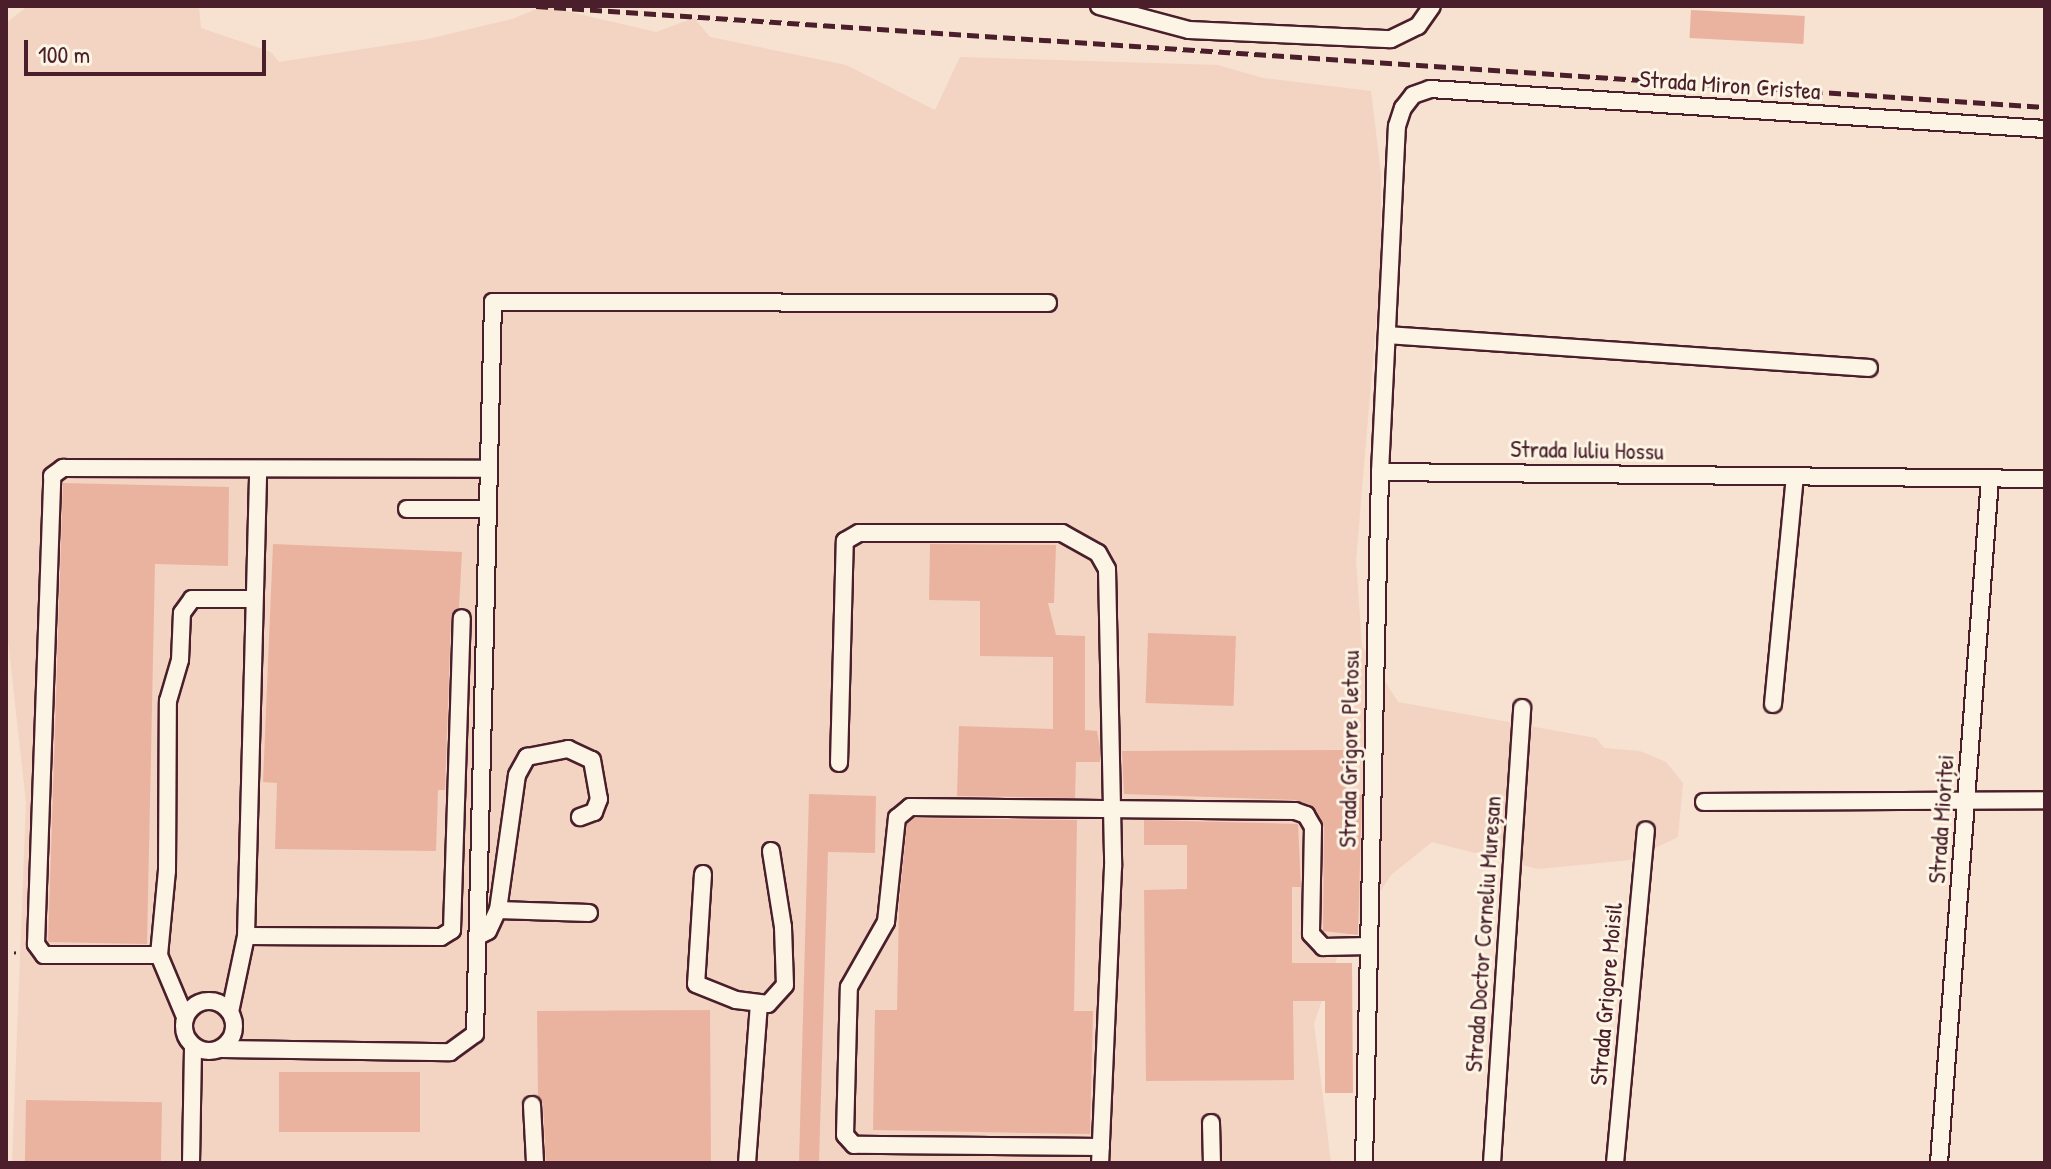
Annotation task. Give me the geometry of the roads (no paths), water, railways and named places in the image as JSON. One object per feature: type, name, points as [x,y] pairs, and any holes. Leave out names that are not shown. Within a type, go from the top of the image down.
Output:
[{"type":"street","points":[[1099,6],[1189,30],[1391,39],[1418,26],[1432,6]]},
{"type":"street","name":"Strada Miron Cristea","points":[[1413,95],[1430,89],[2045,129]]},
{"type":"street","name":"Strada Grigore Pletosu","points":[[1364,1163],[1380,472],[1397,126],[1413,95]]},
{"type":"street","points":[[193,1046],[268,1051],[461,1049],[479,1023],[485,509],[492,307],[497,299],[1048,303]]},
{"type":"street","points":[[1387,335],[1869,368]]},
{"type":"street","points":[[159,955],[44,955],[36,944],[51,480],[63,468],[258,472],[487,469]]},
{"type":"street","points":[[234,1033],[230,1012],[246,936],[258,472]]},
{"type":"street","name":"Strada Iuliu Hossu","points":[[1380,472],[2045,479]]},
{"type":"street","points":[[1773,704],[1795,477]]},
{"type":"street","name":"Strada Mioriței","points":[[1939,1163],[1990,479]]},
{"type":"street","points":[[407,509],[485,509]]},
{"type":"street","points":[[839,763],[845,541],[859,533],[1062,533],[1091,547],[1107,569],[1111,808],[1100,1155],[854,1145],[842,1121],[849,987],[886,922],[897,818],[910,807],[1111,808],[1306,815],[1313,827],[1311,934],[1323,947],[1369,946]]},
{"type":"street","points":[[191,1163],[193,1046],[186,1037],[185,1017],[169,972],[159,955],[167,871],[168,701],[180,660],[182,613],[192,599],[253,599]]},
{"type":"street","points":[[246,936],[441,937],[452,930],[462,618]]},
{"type":"street","name":"Strada Doctor Corneliu Mureșan","points":[[1492,1163],[1522,708]]},
{"type":"street","points":[[478,936],[488,931],[498,910],[517,775],[527,757],[568,749],[592,760],[599,799],[594,812],[580,817]]},
{"type":"street","points":[[1704,802],[2045,800]]},
{"type":"street","name":"Strada Grigore Moisil","points":[[1615,1163],[1646,830]]},
{"type":"street","points":[[703,874],[696,984],[759,1003],[777,1000],[785,985],[783,927],[771,851]]},
{"type":"street","points":[[498,910],[589,913]]},
{"type":"street","points":[[169,972],[206,1002],[230,1012]]},
{"type":"street","points":[[185,1017],[237,972]]},
{"type":"street","points":[[747,1163],[759,1003]]},
{"type":"street","points":[[234,1033],[268,1051]]},
{"type":"street","points":[[194,1094],[217,1050],[234,1033]]},
{"type":"street","points":[[532,1105],[535,1163]]},
{"type":"street","points":[[1211,1123],[1212,1163]]},
{"type":"railway","points":[[536,6],[2045,107]]}]
